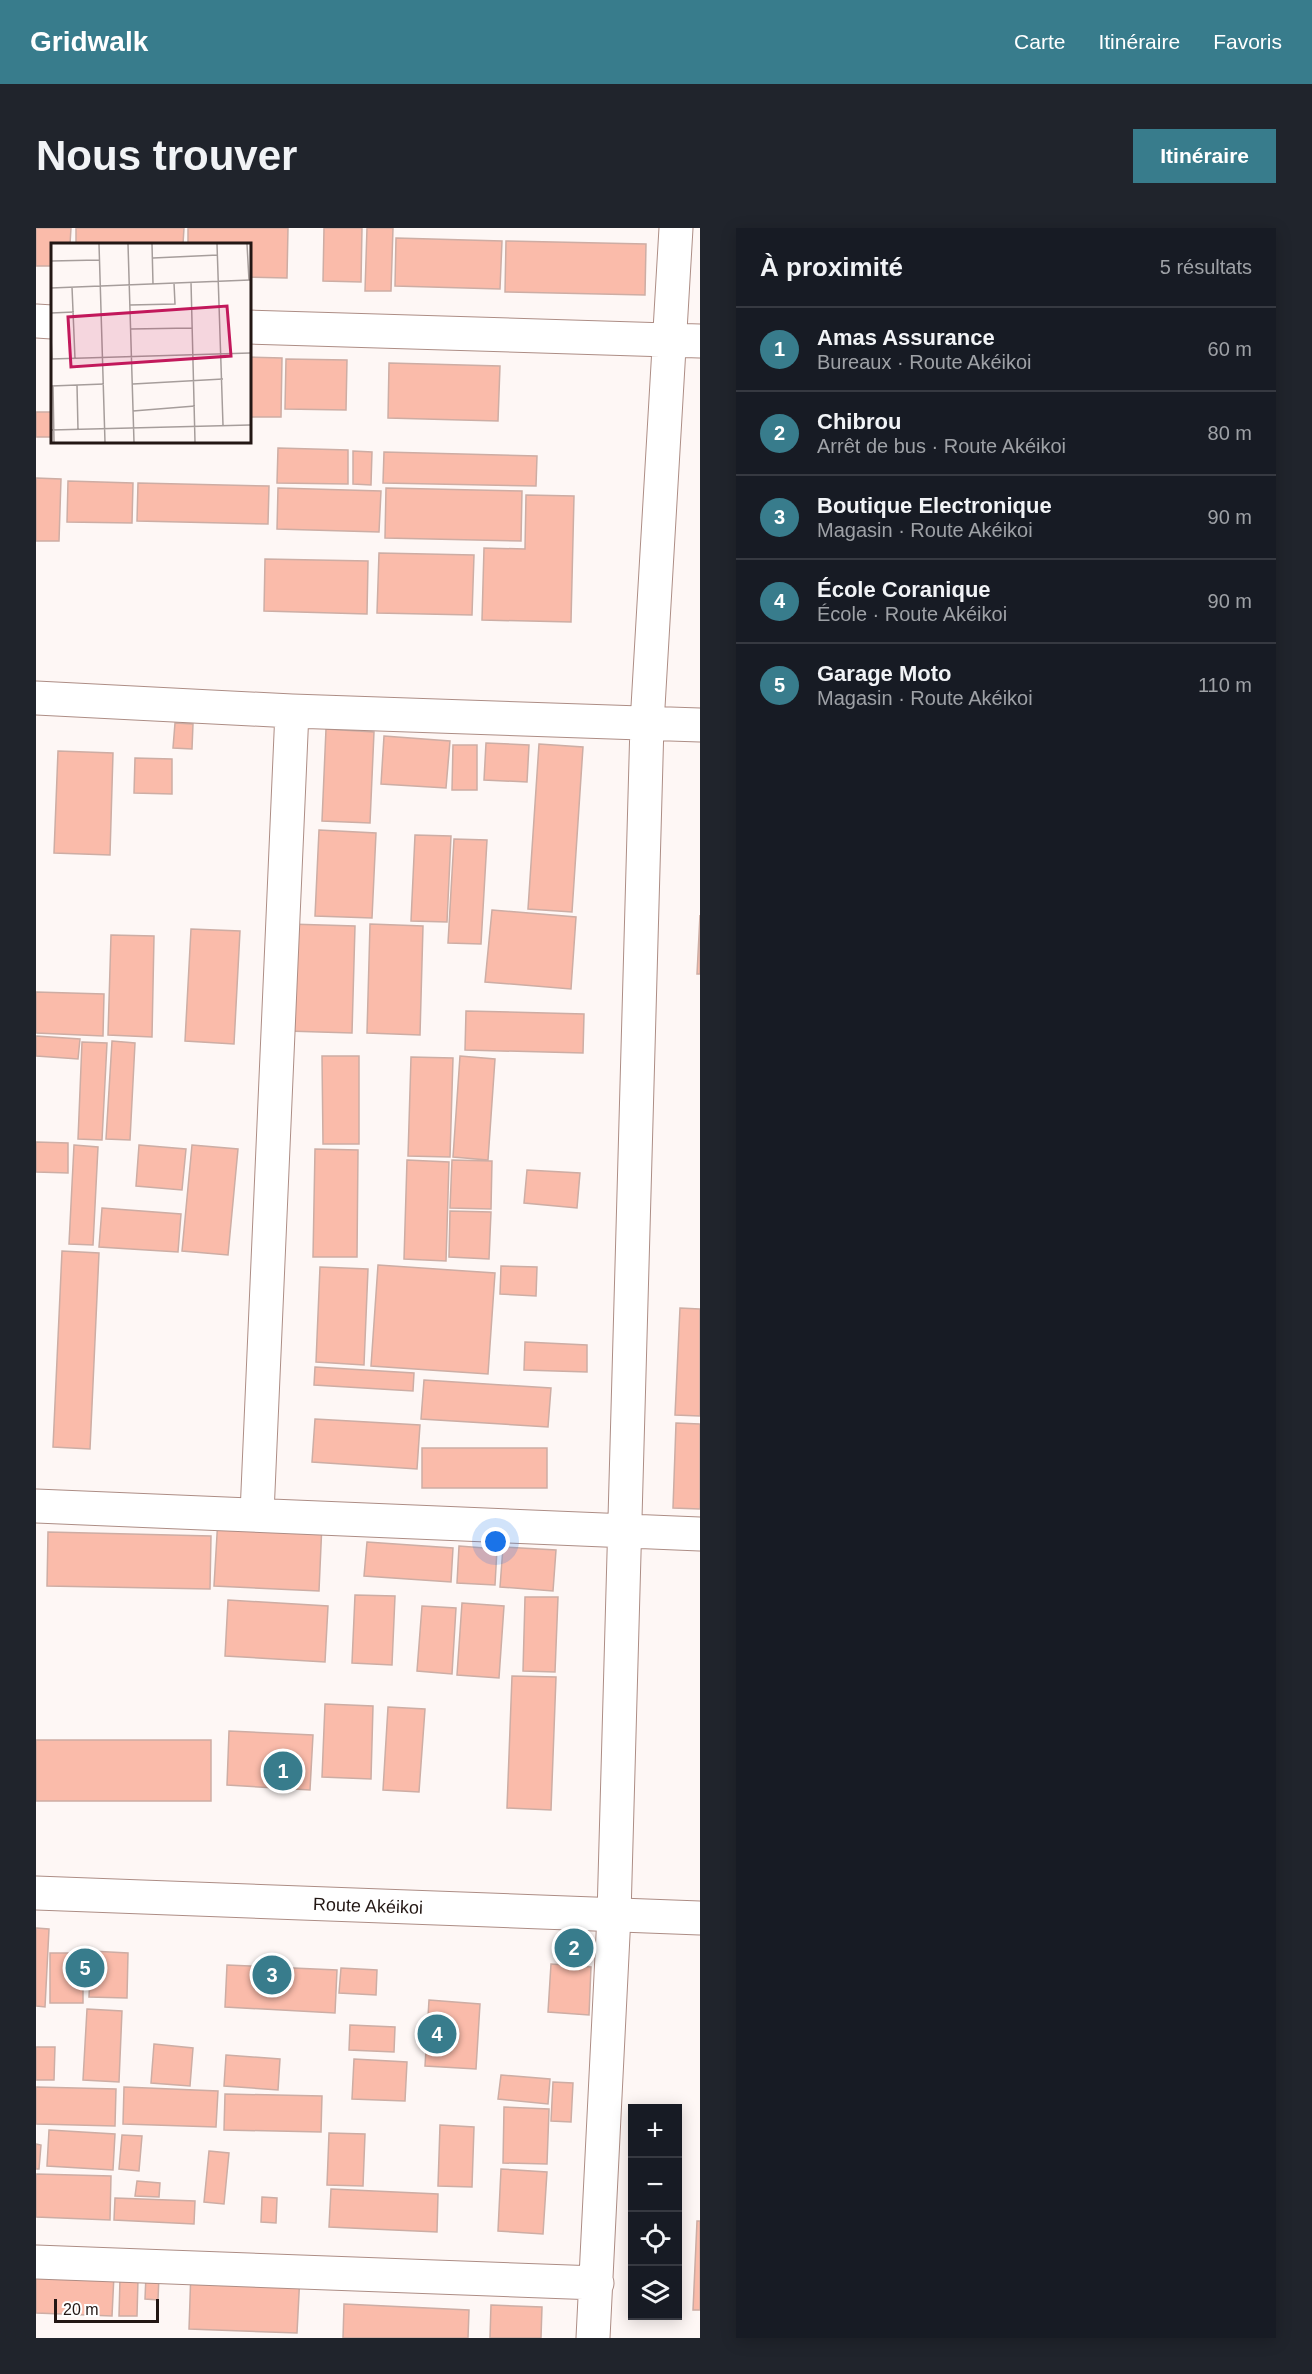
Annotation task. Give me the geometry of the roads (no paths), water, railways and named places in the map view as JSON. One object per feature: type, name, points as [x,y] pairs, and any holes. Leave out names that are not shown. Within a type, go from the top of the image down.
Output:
[{"type":"street","points":[[593,2338],[614,1915],[647,724],[685,340],[675,228]]},
{"type":"street","points":[[36,321],[51,322]]},
{"type":"street","points":[[250,327],[685,340]]},
{"type":"street","points":[[36,698],[292,711],[700,725]]},
{"type":"street","points":[[258,1514],[292,711]]},
{"type":"street","points":[[36,1506],[700,1534]]},
{"type":"street","name":"Route Akéikoi","points":[[36,1893],[700,1918]]},
{"type":"street","points":[[36,2262],[597,2283]]},
{"type":"place","name":"Amas Assurance","points":[[283,1771]]},
{"type":"place","name":"Chibrou","points":[[574,1948]]},
{"type":"place","name":"Garage Moto","points":[[85,1968]]},
{"type":"place","name":"Boutique Electronique","points":[[272,1975]]},
{"type":"place","name":"École Coranique","points":[[437,2034]]}]
